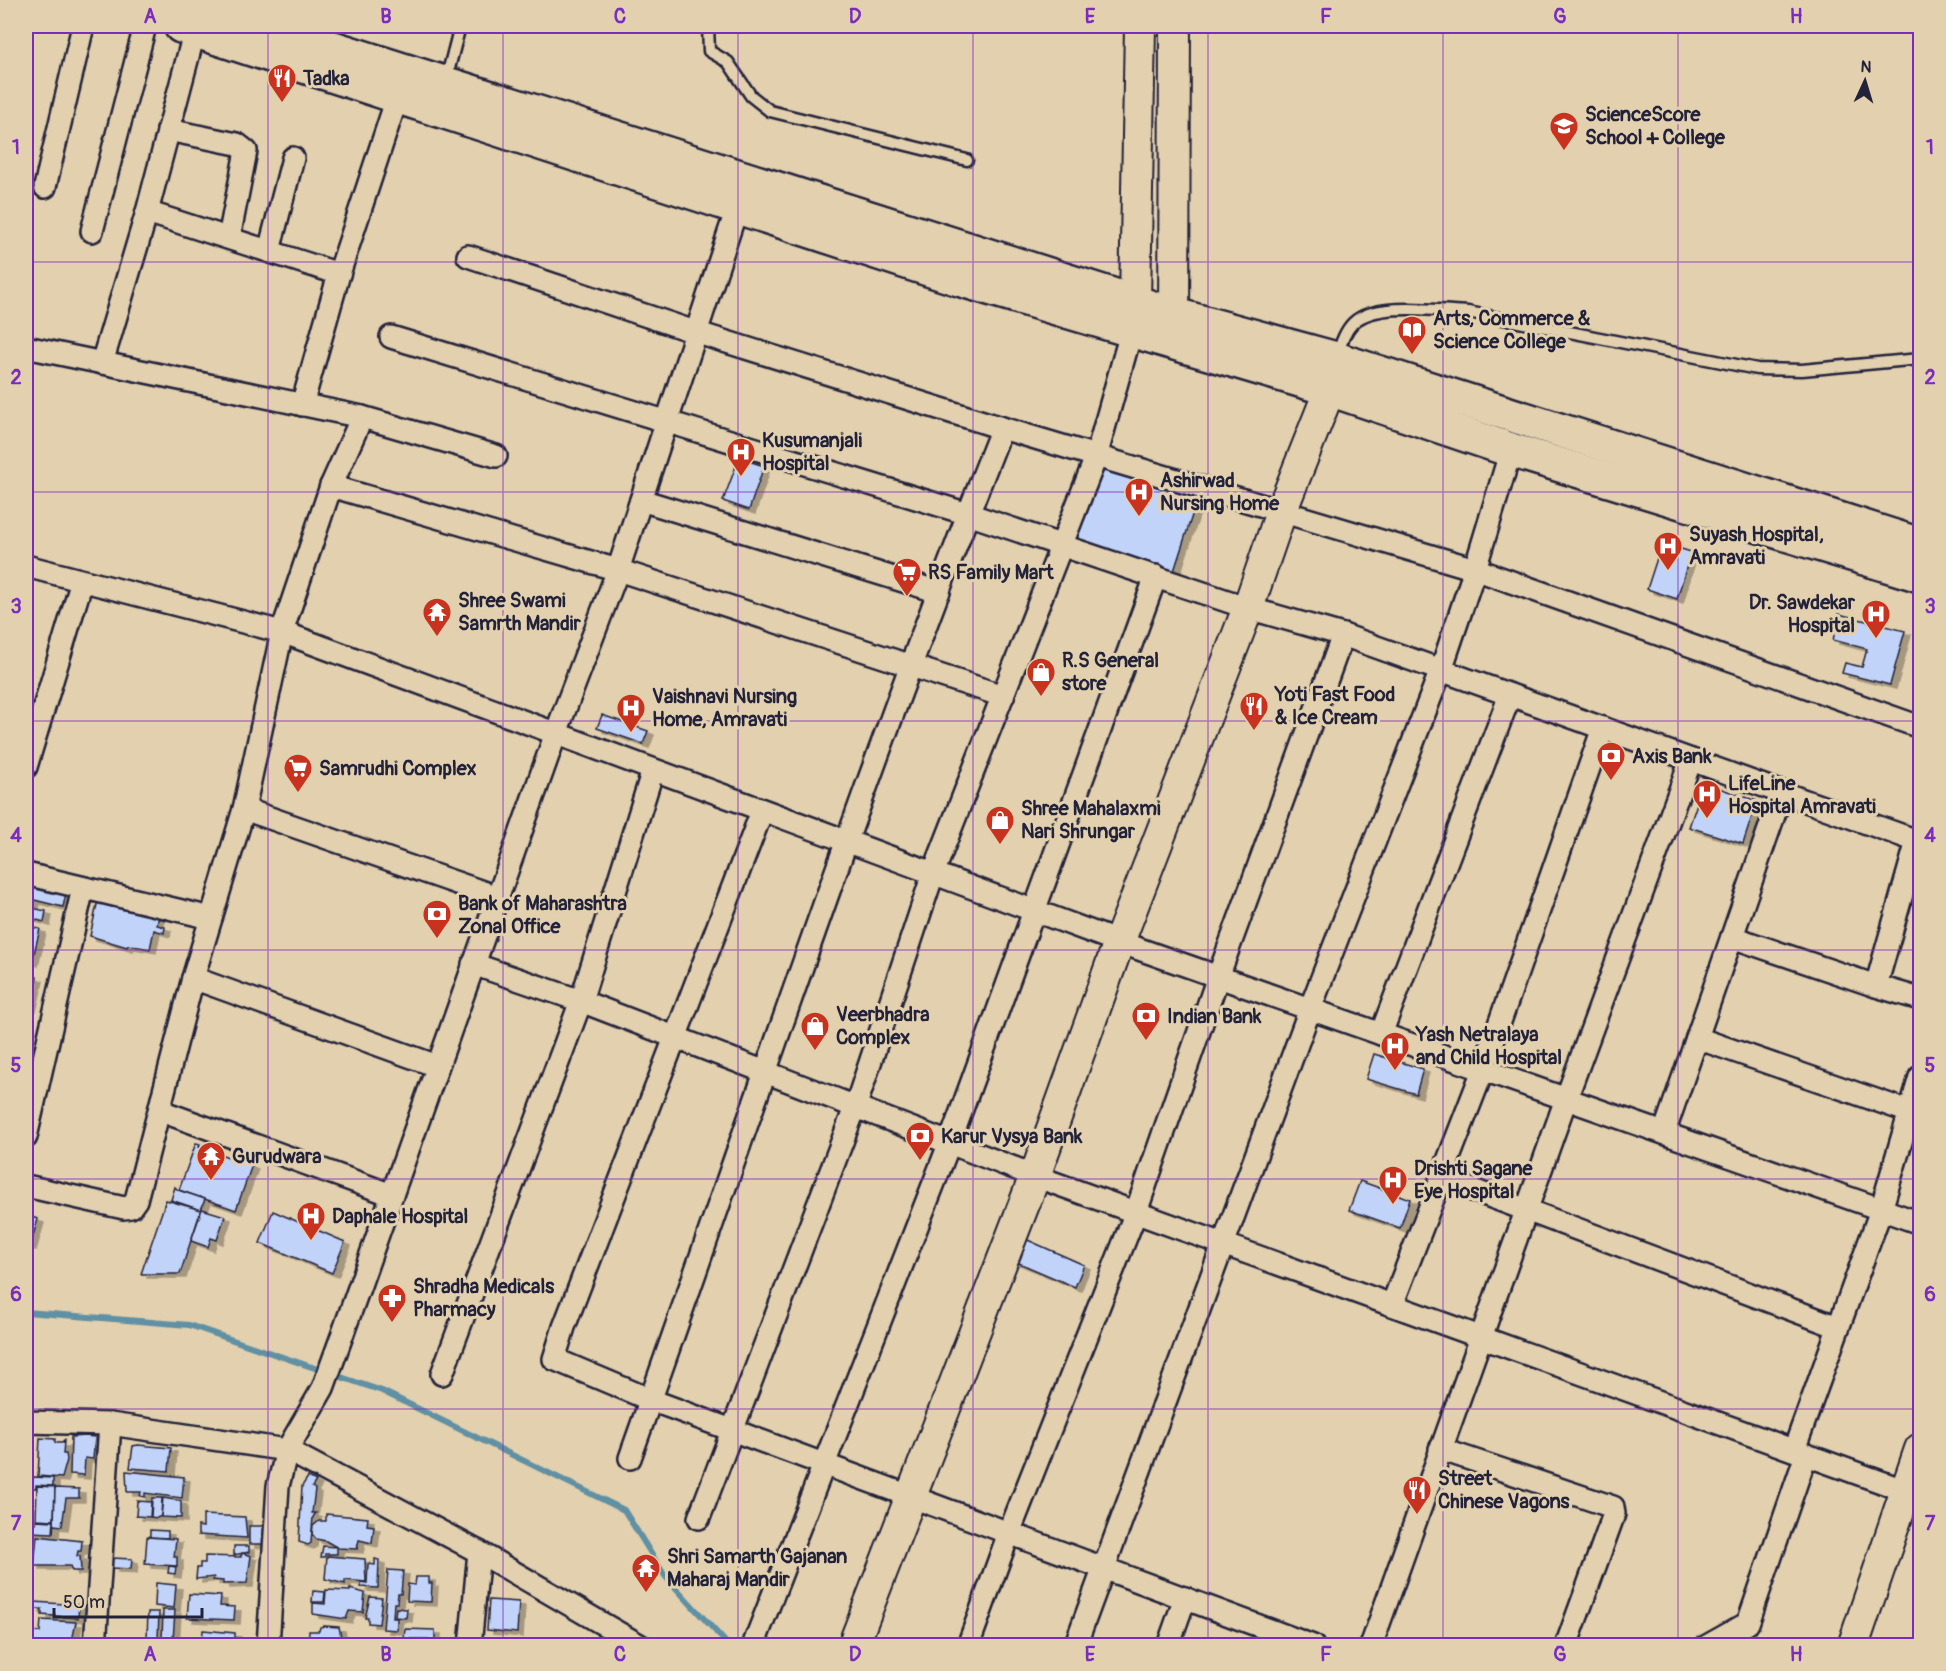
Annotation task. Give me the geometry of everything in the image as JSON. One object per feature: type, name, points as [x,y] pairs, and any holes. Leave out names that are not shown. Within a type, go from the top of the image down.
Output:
[{"type":"main road","points":[[264,26],[445,83],[742,192]]},
{"type":"main road","points":[[191,27],[399,96],[742,192],[1174,328],[1920,545]]},
{"type":"main road","points":[[1333,374],[1511,450],[1920,575]]},
{"type":"street","points":[[45,187],[83,26]]},
{"type":"street","points":[[92,231],[145,26]]},
{"type":"street","points":[[699,1518],[856,1105],[933,874],[1096,457],[1133,315],[1140,26]]},
{"type":"street","points":[[1174,328],[1175,26]]},
{"type":"street","points":[[102,363],[147,212],[191,27]]},
{"type":"street","points":[[1140,57],[1175,57]]},
{"type":"street","points":[[302,405],[339,274],[399,96]]},
{"type":"street","points":[[168,130],[237,144],[246,151],[229,238]]},
{"type":"street","points":[[269,251],[293,158]]},
{"type":"street","points":[[268,1646],[278,1486],[287,1450],[323,1388],[343,1333],[556,733],[618,570],[698,333],[742,192]]},
{"type":"street","points":[[147,212],[339,274]]},
{"type":"street","points":[[468,256],[698,333],[1002,428],[1475,569],[1920,727]]},
{"type":"street","points":[[391,337],[968,514],[1248,608],[1343,635],[1919,842],[1876,986]]},
{"type":"street","points":[[26,347],[362,417],[496,456]]},
{"type":"street","points":[[853,1646],[1035,1176],[1119,942],[1248,608],[1333,374]]},
{"type":"street","points":[[26,1186],[124,1208],[131,1207],[136,1200],[161,1111],[193,978],[244,809],[282,632],[331,486],[362,417]]},
{"type":"street","points":[[630,1458],[765,1070],[939,592],[1002,428]]},
{"type":"street","points":[[1075,1646],[1310,1009],[1441,670],[1511,450]]},
{"type":"street","points":[[331,486],[618,570],[1003,696]]},
{"type":"street","points":[[641,500],[939,592]]},
{"type":"street","points":[[26,566],[282,632],[1035,912],[1920,1223]]},
{"type":"street","points":[[755,1641],[950,1142],[1156,576]]},
{"type":"street","points":[[26,766],[82,581]]},
{"type":"street","points":[[968,1646],[1009,1533],[1136,1212],[1218,977],[1343,635]]},
{"type":"street","points":[[1381,1034],[1510,696]]},
{"type":"street","points":[[1392,1305],[1483,1070],[1603,728]]},
{"type":"street","points":[[1371,1646],[1479,1337],[1691,760]]},
{"type":"street","points":[[442,1374],[581,1001],[653,770]]},
{"type":"street","points":[[1664,1133],[1782,792]]},
{"type":"street","points":[[244,809],[497,897]]},
{"type":"street","points":[[762,811],[554,1355],[556,1362],[651,1400],[1185,1598],[1273,1639],[1313,1646]]},
{"type":"street","points":[[26,874],[211,918]]},
{"type":"street","points":[[26,1137],[82,888]]},
{"type":"street","points":[[1732,936],[1920,999]]},
{"type":"street","points":[[473,964],[581,1001],[765,1070],[1035,1176],[1913,1493]]},
{"type":"street","points":[[193,978],[437,1066]]},
{"type":"street","points":[[1697,1038],[1910,1112]]},
{"type":"street","points":[[1707,1646],[1748,1623],[1838,1327],[1881,1210],[1920,1077]]},
{"type":"street","points":[[161,1111],[392,1195]]},
{"type":"street","points":[[1441,1178],[1838,1327]]},
{"type":"street","points":[[26,1422],[111,1424],[287,1450],[479,1552],[634,1643]]},
{"type":"street","points":[[95,1646],[111,1424]]},
{"type":"street","points":[[1440,1449],[1613,1507],[1614,1514],[1566,1646]]},
{"type":"street","points":[[1853,1646],[1913,1493],[1920,1449]]},
{"type":"street","points":[[470,1646],[479,1552]]},
{"type":"street","points":[[1168,1646],[1185,1598]]},
{"type":"lane","points":[[445,83],[460,26]]},
{"type":"lane","points":[[708,26],[709,51],[728,62],[750,96],[770,111],[967,160]]},
{"type":"lane","points":[[1333,374],[1342,339],[1353,323],[1363,315],[1387,310],[1420,309],[1468,312],[1757,369],[1802,370],[1920,359]]},
{"type":"building","points":[[739,458],[764,466],[749,510],[723,501]]},
{"type":"building","points":[[1099,464],[1198,497],[1174,571],[1075,539]]},
{"type":"building","points":[[1662,543],[1691,552],[1677,599],[1647,589]]},
{"type":"building","points":[[1839,614],[1905,631],[1890,685],[1842,673],[1845,663],[1862,667],[1867,649],[1833,640]]},
{"type":"building","points":[[602,715],[648,731],[643,744],[597,728]]},
{"type":"building","points":[[1704,783],[1757,801],[1743,844],[1689,827]]},
{"type":"building","points":[[26,885],[67,889],[63,907],[34,900],[32,908],[46,911],[44,922],[30,918],[26,915]]},
{"type":"building","points":[[98,900],[109,903],[108,906],[159,916],[157,925],[165,927],[164,933],[154,930],[150,949],[128,945],[127,947],[90,936]]},
{"type":"building","points":[[26,926],[40,929],[32,962],[26,960]]},
{"type":"building","points":[[26,974],[37,977],[30,1007],[26,1006]]},
{"type":"building","points":[[1374,1054],[1423,1069],[1416,1094],[1366,1079]]},
{"type":"building","points":[[196,1143],[200,1144],[199,1147],[252,1165],[236,1210],[179,1190]]},
{"type":"building","points":[[1360,1181],[1410,1199],[1400,1228],[1349,1210]]},
{"type":"building","points":[[175,1187],[205,1199],[201,1210],[171,1200]]},
{"type":"building","points":[[166,1200],[201,1210],[180,1274],[141,1274]]},
{"type":"building","points":[[202,1209],[225,1216],[217,1240],[211,1238],[208,1247],[191,1241]]},
{"type":"building","points":[[273,1211],[345,1242],[332,1273],[260,1243]]},
{"type":"building","points":[[28,1216],[38,1219],[30,1246],[26,1245]]},
{"type":"building","points":[[1021,1237],[1084,1265],[1075,1287],[1012,1260]]},
{"type":"building","points":[[71,1437],[95,1437],[93,1459],[85,1458],[84,1475],[70,1474]]},
{"type":"building","points":[[40,1438],[55,1439],[55,1443],[64,1441],[63,1454],[66,1454],[67,1460],[62,1478],[38,1476]]},
{"type":"building","points":[[133,1446],[171,1448],[169,1471],[130,1468]]},
{"type":"building","points":[[126,1471],[184,1477],[182,1498],[145,1493],[145,1497],[140,1496],[141,1492],[127,1492]]},
{"type":"building","points":[[33,1477],[53,1478],[53,1486],[36,1485],[36,1488],[32,1488]]},
{"type":"building","points":[[308,1477],[316,1481],[312,1487],[315,1489],[312,1513],[316,1513],[313,1517],[311,1543],[308,1545],[299,1542],[302,1486]]},
{"type":"building","points":[[37,1486],[55,1487],[54,1520],[36,1519]]},
{"type":"building","points":[[55,1488],[79,1489],[79,1498],[66,1498],[62,1526],[54,1525]]},
{"type":"building","points":[[152,1498],[162,1498],[161,1516],[157,1518],[151,1517]]},
{"type":"building","points":[[163,1498],[181,1501],[181,1518],[161,1517]]},
{"type":"building","points":[[137,1501],[151,1502],[150,1517],[136,1516]]},
{"type":"building","points":[[326,1514],[368,1518],[367,1525],[374,1526],[372,1543],[359,1540],[357,1549],[338,1548],[326,1541],[316,1539],[312,1534],[313,1526],[319,1521],[326,1521]]},
{"type":"building","points":[[203,1515],[245,1517],[247,1538],[198,1535],[198,1526],[203,1527]]},
{"type":"building","points":[[36,1520],[54,1521],[53,1533],[30,1532],[30,1523],[36,1523]]},
{"type":"building","points":[[249,1526],[267,1526],[267,1544],[249,1544]]},
{"type":"building","points":[[150,1530],[168,1531],[168,1538],[150,1537]]},
{"type":"building","points":[[37,1536],[82,1541],[81,1551],[78,1551],[77,1556],[80,1556],[81,1571],[72,1571],[70,1566],[34,1566]]},
{"type":"building","points":[[147,1537],[176,1539],[174,1557],[177,1557],[177,1566],[145,1564]]},
{"type":"building","points":[[234,1546],[249,1546],[249,1552],[234,1555]]},
{"type":"building","points":[[323,1546],[337,1547],[337,1554],[325,1554],[325,1557],[321,1557]]},
{"type":"building","points":[[242,1553],[251,1556],[247,1583],[223,1584],[223,1581],[213,1580],[214,1577],[196,1579],[197,1568],[200,1568],[200,1563],[205,1563],[205,1556],[241,1557]]},
{"type":"building","points":[[327,1556],[365,1559],[366,1582],[345,1580],[345,1584],[325,1579]]},
{"type":"building","points":[[112,1558],[132,1559],[131,1569],[112,1568]]},
{"type":"building","points":[[375,1559],[379,1560],[378,1588],[361,1587],[361,1582],[367,1583],[368,1564],[375,1565]]},
{"type":"building","points":[[169,1566],[176,1567],[175,1574],[168,1573]]},
{"type":"building","points":[[388,1570],[403,1571],[401,1594],[398,1594],[397,1603],[394,1603],[393,1618],[397,1618],[397,1630],[383,1629]]},
{"type":"building","points":[[416,1577],[429,1577],[429,1583],[432,1583],[431,1602],[407,1601],[408,1584],[415,1585]]},
{"type":"building","points":[[156,1583],[176,1585],[174,1608],[155,1606]]},
{"type":"building","points":[[350,1589],[365,1593],[363,1612],[349,1611],[346,1619],[313,1614],[313,1603],[325,1604],[326,1590],[350,1591]]},
{"type":"building","points":[[313,1591],[325,1592],[324,1602],[312,1602]]},
{"type":"building","points":[[189,1594],[221,1596],[220,1606],[235,1607],[234,1620],[187,1618]]},
{"type":"building","points":[[370,1597],[382,1598],[379,1624],[368,1623],[368,1618],[365,1618]]},
{"type":"building","points":[[489,1600],[519,1602],[517,1633],[487,1630]]},
{"type":"building","points":[[34,1602],[79,1605],[78,1618],[42,1615],[42,1609],[34,1609]]},
{"type":"building","points":[[396,1608],[407,1609],[406,1618],[395,1617]]},
{"type":"building","points":[[163,1610],[175,1610],[173,1641],[162,1639]]},
{"type":"building","points":[[148,1612],[159,1612],[158,1639],[147,1638]]},
{"type":"building","points":[[41,1620],[76,1622],[71,1646],[26,1646],[26,1638],[32,1638],[32,1631],[40,1632]]},
{"type":"building","points":[[320,1627],[339,1627],[342,1641],[354,1642],[353,1646],[308,1646],[309,1631],[319,1631]]},
{"type":"building","points":[[405,1629],[435,1630],[435,1643],[429,1642],[429,1639],[404,1639]]},
{"type":"building","points":[[203,1630],[235,1633],[235,1646],[192,1646],[192,1642],[202,1642]]},
{"type":"waterway","points":[[26,1312],[189,1325],[382,1391],[624,1510],[665,1576],[729,1646]]},
{"type":"place","name":"Tadka","points":[[282,104]]},
{"type":"place","name":"ScienceScore School + College","points":[[1564,152]]},
{"type":"place","name":"Arts, Commerce & Science College","points":[[1412,356]]},
{"type":"place","name":"Kusumanjali Hospital","points":[[741,478]]},
{"type":"place","name":"Ashirwad Nursing Home","points":[[1139,518]]},
{"type":"place","name":"Suyash Hospital, Amravati","points":[[1668,572]]},
{"type":"place","name":"RS Family Mart","points":[[907,598]]},
{"type":"place","name":"Shree Swami Samrth Mandir","points":[[437,638]]},
{"type":"place","name":"Dr. Sawdekar Hospital","points":[[1876,640]]},
{"type":"place","name":"R.S General store","points":[[1041,698]]},
{"type":"place","name":"Yoti Fast Food & Ice Cream","points":[[1254,732]]},
{"type":"place","name":"Vaishnavi Nursing Home, Amravati","points":[[631,734]]},
{"type":"place","name":"Axis Bank","points":[[1611,782]]},
{"type":"place","name":"Samrudhi Complex","points":[[298,794]]},
{"type":"place","name":"LifeLine Hospital Amravati","points":[[1707,820]]},
{"type":"place","name":"Shree Mahalaxmi Nari Shrungar","points":[[1000,846]]},
{"type":"place","name":"Bank of Maharashtra Zonal Office","points":[[437,940]]},
{"type":"place","name":"Indian Bank","points":[[1146,1042]]},
{"type":"place","name":"Veerbhadra Complex","points":[[815,1052]]},
{"type":"place","name":"Yash Netralaya and Child Hospital","points":[[1395,1072]]},
{"type":"place","name":"Karur Vysya Bank","points":[[920,1162]]},
{"type":"place","name":"Gurudwara","points":[[211,1182]]},
{"type":"place","name":"Drishti Sagane Eye Hospital","points":[[1393,1206]]},
{"type":"place","name":"Daphale Hospital","points":[[311,1242]]},
{"type":"place","name":"Shradha Medicals Pharmacy","points":[[392,1324]]},
{"type":"place","name":"Street Chinese Vagons","points":[[1417,1516]]},
{"type":"place","name":"Shri Samarth Gajanan Maharaj Mandir","points":[[646,1594]]}]
